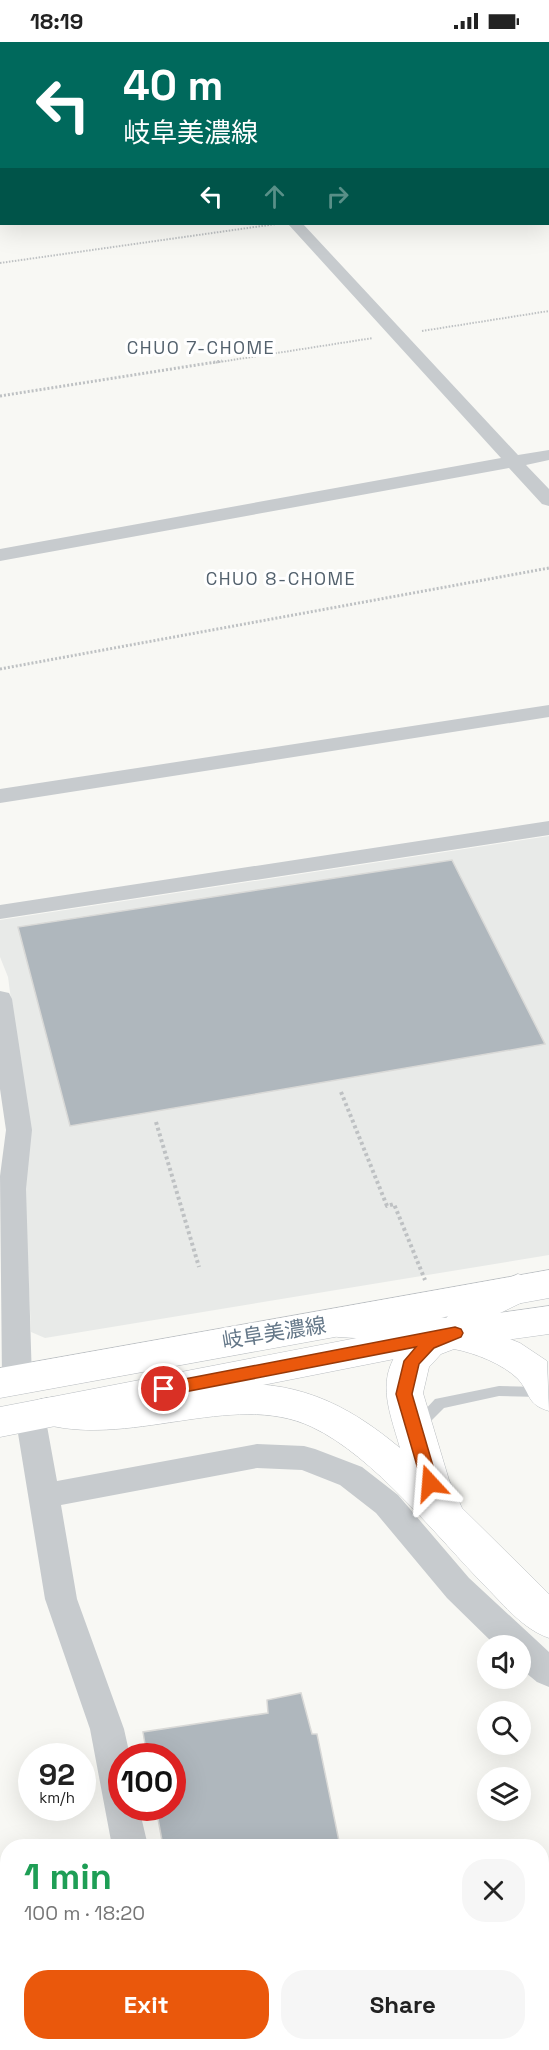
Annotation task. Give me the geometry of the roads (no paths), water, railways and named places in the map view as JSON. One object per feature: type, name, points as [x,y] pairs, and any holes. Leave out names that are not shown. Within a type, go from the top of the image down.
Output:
[{"type":"main road","name":"岐阜美濃線","points":[[9,1381],[534,1286]]},
{"type":"main road","points":[[454,1526],[430,1483],[413,1430],[404,1394],[411,1361],[428,1344],[455,1333],[483,1305],[534,1286]]},
{"type":"main road","name":"岐阜美濃線","points":[[27,1416],[455,1333],[549,1320]]},
{"type":"main road","points":[[338,1323],[390,1324],[455,1333],[498,1350],[530,1367],[548,1395]]},
{"type":"main road","points":[[27,1416],[119,1415],[187,1405],[252,1400],[299,1407],[336,1421],[378,1452],[516,1591],[549,1620]]},
{"type":"street","points":[[296,225],[549,500]]},
{"type":"street","points":[[0,555],[549,455]]},
{"type":"street","points":[[0,796],[549,711]]},
{"type":"street","points":[[0,912],[549,828]]},
{"type":"street","points":[[0,999],[19,1130],[12,1189],[9,1381]]},
{"type":"street","points":[[27,1416],[61,1599],[107,1729],[110,1743]]},
{"type":"street","points":[[43,1496],[256,1456],[304,1458],[351,1476],[387,1504],[458,1588],[508,1635]]},
{"type":"street","points":[[531,1656],[549,1672]]},
{"type":"street","points":[[125,1821],[129,1839]]},
{"type":"lane","points":[[413,1430],[440,1403],[500,1391],[528,1390],[548,1395]]},
{"type":"district","name":"CHUO 7-CHOME","points":[[201,348]]},
{"type":"district","name":"CHUO 8-CHOME","points":[[281,579]]}]
